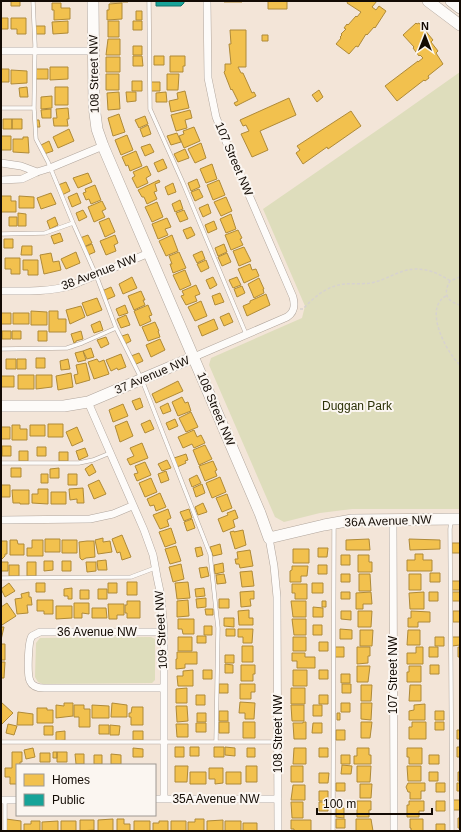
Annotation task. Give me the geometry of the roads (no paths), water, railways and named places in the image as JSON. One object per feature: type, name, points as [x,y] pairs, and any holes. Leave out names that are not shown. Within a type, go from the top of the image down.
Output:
[{"type":"street","name":"108 Street NW","points":[[93,1],[94,106],[97,129],[260,513],[269,538],[277,597],[278,831]]},
{"type":"street","name":"107 Street NW","points":[[206,1],[208,78],[216,117],[293,297],[294,309]]},
{"type":"street","points":[[428,1],[460,25]]},
{"type":"street","points":[[451,1],[460,8]]},
{"type":"street","points":[[1,50],[93,51]]},
{"type":"street","points":[[1,180],[22,179],[103,146]]},
{"type":"street","points":[[1,163],[21,166],[37,172]]},
{"type":"street","name":"38 Avenue NW","points":[[1,291],[50,290],[70,286],[149,253]]},
{"type":"street","name":"37 Avenue NW","points":[[1,406],[64,406],[88,402],[287,317],[294,309]]},
{"type":"street","name":"109 Street NW","points":[[88,402],[146,536],[153,555],[161,596],[164,632],[164,799]]},
{"type":"street","points":[[1,520],[90,519],[113,514],[132,506]]},
{"type":"street","name":"36A Avenue NW","points":[[269,538],[352,520],[456,519]]},
{"type":"street","name":"107 Street NW","points":[[393,520],[394,831]]},
{"type":"street","name":"36 Avenue NW","points":[[163,688],[44,688],[33,685],[29,679],[29,644],[32,636],[40,632],[164,632]]},
{"type":"street","name":"35A Avenue NW","points":[[156,800],[278,799]]},
{"type":"street","points":[[3,800],[16,800]]},
{"type":"lane","points":[[33,1],[34,108],[36,139],[96,275],[116,328],[142,380],[210,554],[218,628],[216,742]]},
{"type":"lane","points":[[150,1],[150,109],[247,334]]},
{"type":"lane","points":[[1,108],[34,108]]},
{"type":"lane","points":[[1,234],[42,234],[73,223]]},
{"type":"lane","points":[[1,349],[67,348],[116,328]]},
{"type":"lane","points":[[1,463],[79,463],[93,460],[110,452]]},
{"type":"lane","points":[[452,831],[450,529],[456,519]]},
{"type":"lane","points":[[333,831],[334,523]]},
{"type":"lane","points":[[1,578],[131,577],[155,568]]},
{"type":"lane","points":[[1,742],[278,742]]},
{"type":"lane","points":[[3,800],[5,831]]},
{"type":"park label","name":"Duggan Park","points":[[357,406]]}]
